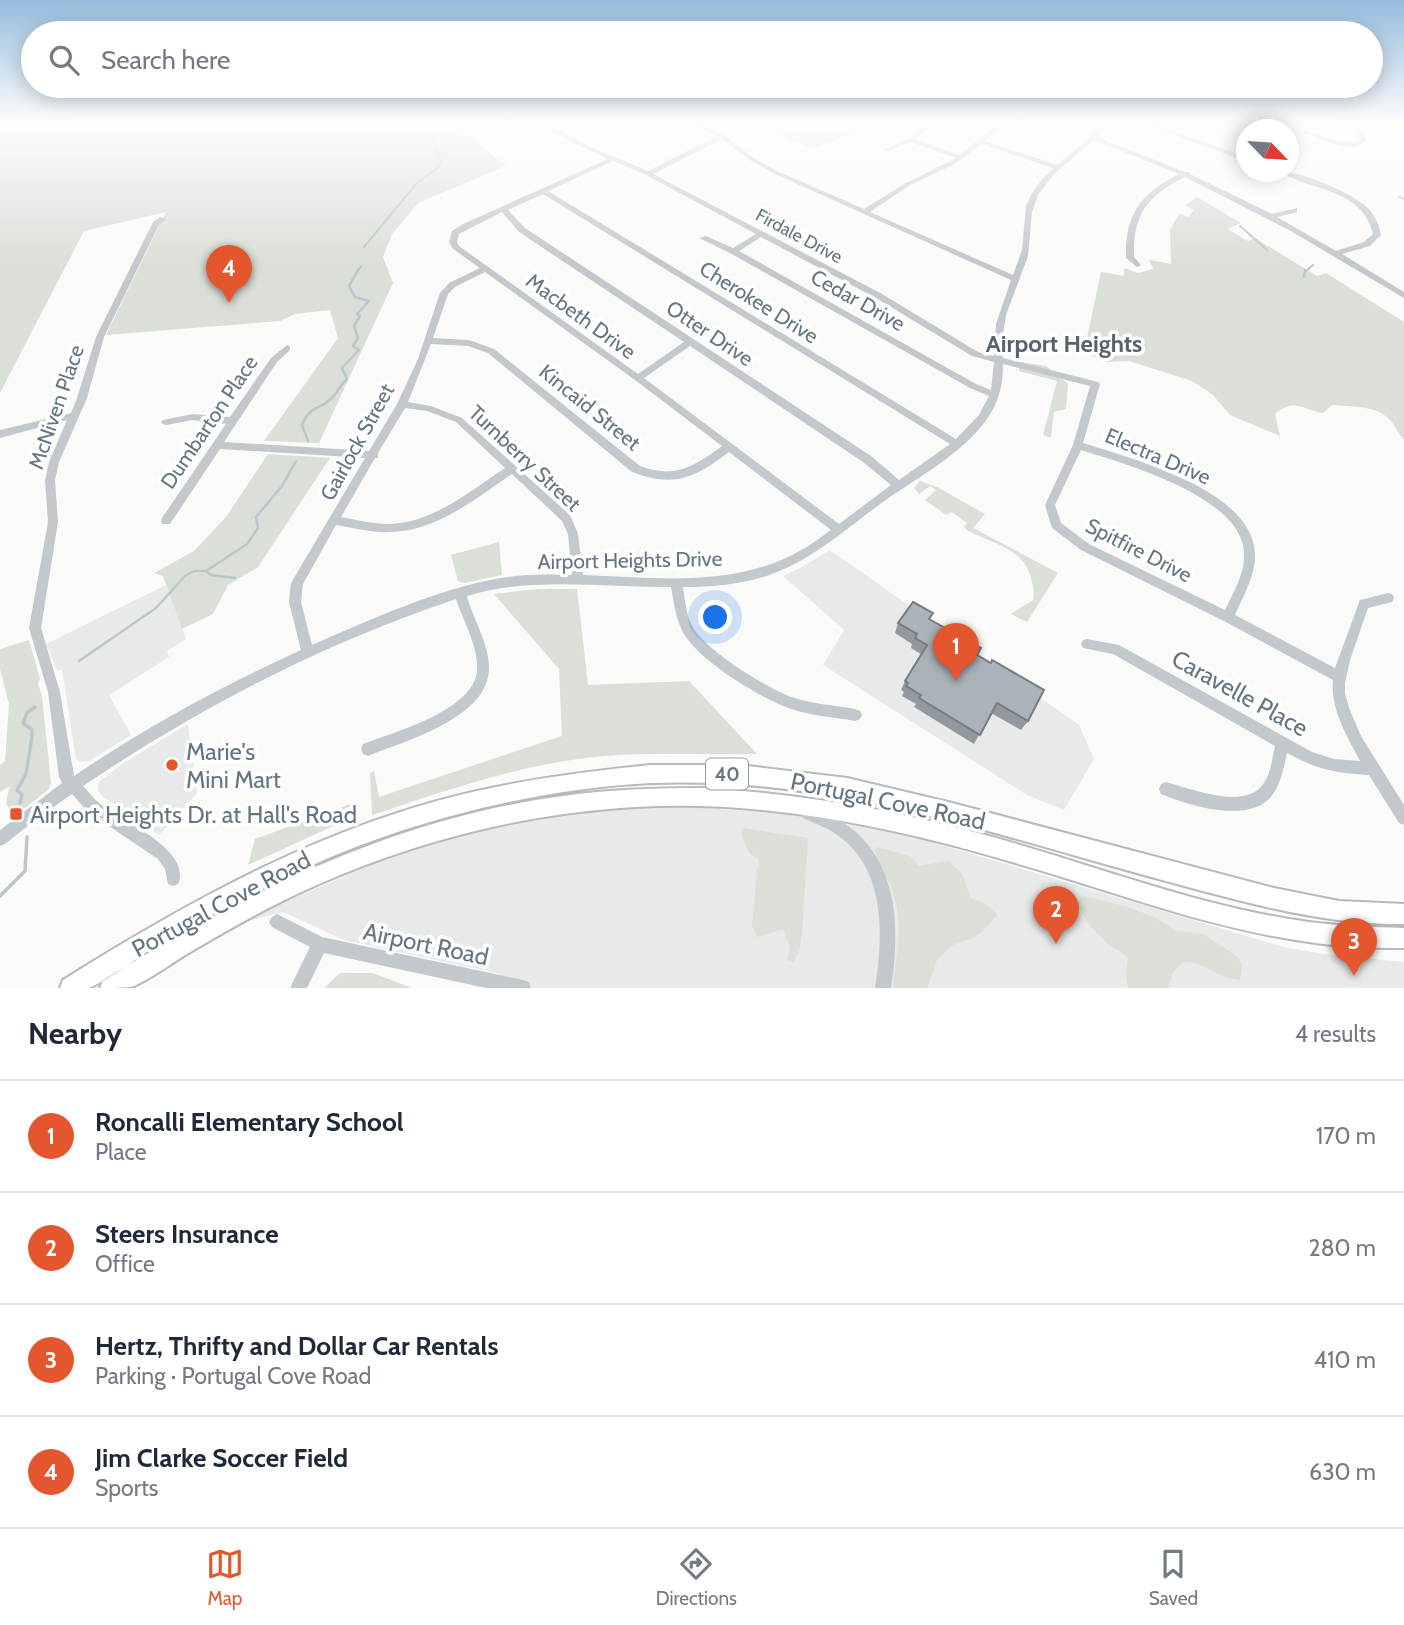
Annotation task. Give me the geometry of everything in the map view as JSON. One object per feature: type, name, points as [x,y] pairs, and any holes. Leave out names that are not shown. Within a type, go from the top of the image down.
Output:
[{"type":"main road","name":"Portugal Cove Road","points":[[58,988],[79,983],[229,893],[346,841],[474,799],[558,785],[652,774],[741,774],[858,789],[1276,899],[1342,910],[1400,913]]},
{"type":"main road","name":"Portugal Cove Road","points":[[111,988],[252,906],[334,869],[423,836],[517,813],[611,799],[697,796],[772,801],[821,808],[988,845],[1254,921],[1348,937],[1404,937]]},
{"type":"main road","points":[[1374,939],[1404,946]]},
{"type":"street","name":"Macbeth Drive","points":[[589,170],[460,229],[454,238],[456,247],[638,378],[838,529]]},
{"type":"street","name":"Firdale Drive","points":[[642,170],[879,296],[968,351],[1095,384]]},
{"type":"street","points":[[648,173],[654,170]]},
{"type":"street","points":[[774,170],[1016,279]]},
{"type":"street","points":[[866,211],[935,170]]},
{"type":"street","name":"Airport Heights Drive","points":[[0,839],[71,785],[198,706],[307,651],[460,593],[506,582],[578,579],[676,582],[738,578],[775,568],[803,555],[956,443],[977,424],[995,395],[1000,361],[1000,325],[1026,248],[1031,201],[1038,189],[1057,170]]},
{"type":"street","points":[[1179,170],[1271,217],[1403,294]]},
{"type":"street","points":[[1137,265],[1130,258],[1129,244],[1135,214],[1155,191],[1187,173]]},
{"type":"street","points":[[1299,178],[1349,198],[1362,206],[1375,221],[1377,235],[1372,241],[1335,254]]},
{"type":"street","name":"Cherokee Drive","points":[[543,191],[956,443]]},
{"type":"street","name":"Otter Drive","points":[[503,209],[522,230],[867,459],[898,485]]},
{"type":"street","points":[[1271,217],[1294,210]]},
{"type":"street","name":"McNiven Place","points":[[71,785],[64,770],[54,692],[35,628],[53,522],[51,471],[75,415],[100,337],[114,305],[156,224],[163,219]]},
{"type":"street","points":[[733,251],[761,234]]},
{"type":"street","name":"Cedar Drive","points":[[703,238],[733,251],[995,395]]},
{"type":"street","name":"Gairlock Street","points":[[307,651],[295,593],[298,583],[402,404],[444,293],[452,285],[485,268]]},
{"type":"street","name":"Kincaid Street","points":[[428,341],[469,343],[491,351],[636,469],[647,474],[674,477],[684,475],[728,447]]},
{"type":"street","points":[[638,378],[691,341]]},
{"type":"street","name":"Dumbarton Place","points":[[166,521],[274,360],[287,348]]},
{"type":"street","name":"Spitfire Drive","points":[[1095,384],[1078,445],[1049,505],[1056,525],[1085,547],[1228,617],[1340,677]]},
{"type":"street","name":"Turnberry Street","points":[[402,404],[454,417],[569,522],[578,579]]},
{"type":"street","points":[[0,434],[75,415]]},
{"type":"street","points":[[166,422],[193,417],[233,421]]},
{"type":"street","points":[[216,445],[374,455]]},
{"type":"street","name":"Electra Drive","points":[[1078,445],[1131,462],[1201,493],[1233,515],[1247,537],[1250,554],[1248,568],[1228,617]]},
{"type":"street","points":[[335,521],[390,528],[406,526],[440,514],[512,469]]},
{"type":"street","points":[[676,582],[686,626],[695,640],[709,652],[782,700],[855,715]]},
{"type":"street","points":[[368,749],[460,708],[478,689],[482,680],[481,659],[460,593]]},
{"type":"street","points":[[1388,597],[1364,604],[1340,677],[1339,692],[1345,714],[1404,818]]},
{"type":"street","name":"Caravelle Place","points":[[1087,644],[1115,649],[1325,764],[1374,769]]},
{"type":"street","points":[[1166,789],[1223,803],[1252,803],[1261,800],[1269,789],[1283,743]]},
{"type":"street","points":[[71,785],[93,807],[163,854],[172,866],[173,879]]},
{"type":"street","points":[[772,801],[817,816],[839,828],[865,855],[883,888],[888,907],[890,952],[883,988]]},
{"type":"street","name":"Airport Road","points":[[277,922],[320,944],[523,988]]},
{"type":"street","points":[[298,988],[320,944]]},
{"type":"shaded area","points":[[0,170],[496,170],[418,203],[392,234],[383,257],[393,283],[319,443],[264,441],[338,338],[330,310],[295,314],[280,321],[106,335],[166,212],[84,231],[0,393]]},
{"type":"shaded area","points":[[1197,197],[1241,223],[1227,229],[1248,241],[1255,238],[1317,276],[1326,273],[1404,322],[1404,440],[1392,422],[1375,410],[1332,405],[1323,413],[1293,405],[1282,409],[1275,414],[1280,436],[1230,415],[1212,394],[1192,381],[1129,361],[1106,362],[1084,352],[1101,272],[1124,276],[1124,268],[1138,273],[1151,270],[1153,268],[1149,260],[1171,264],[1170,230],[1179,214],[1188,217],[1194,210],[1185,205]]},
{"type":"shaded area","points":[[1020,362],[1046,366],[1068,384],[1066,409],[1054,412],[1051,438],[1043,435],[1057,381],[1019,371]]},
{"type":"shaded area","points":[[268,454],[330,458],[258,567],[228,585],[213,614],[182,629],[163,576],[154,573],[194,551],[226,517]]},
{"type":"shaded area","points":[[920,481],[937,487],[985,514],[973,528],[1058,573],[1027,622],[1011,614],[1034,597],[1031,578],[1021,560],[1005,548],[967,530],[964,527],[967,523],[952,512],[946,515],[925,500],[936,490],[930,486],[919,494],[914,488]]},
{"type":"shaded area","points":[[499,542],[502,575],[464,583],[458,581],[451,555]]},
{"type":"shaded area","points":[[830,550],[1079,725],[1094,759],[1064,810],[1027,795],[823,665],[844,630],[783,576]]},
{"type":"shaded area","points":[[166,585],[186,639],[167,651],[169,657],[109,695],[131,735],[89,761],[80,762],[76,759],[62,670],[57,670],[46,644]]},
{"type":"shaded area","points":[[537,589],[577,589],[588,685],[689,681],[757,754],[628,755],[558,762],[477,781],[372,815],[370,773],[374,771],[379,797],[562,736],[559,669],[494,594]]},
{"type":"shaded area","points":[[29,640],[40,679],[38,684],[42,696],[51,783],[48,790],[12,818],[6,802],[10,786],[0,792],[0,765],[5,761],[9,704],[0,669],[0,649]]},
{"type":"shaded area","points":[[188,724],[197,793],[159,835],[102,796],[98,783],[122,764]]},
{"type":"shaded area","points":[[353,803],[356,812],[353,817],[248,865],[255,839]]},
{"type":"shaded area","points":[[641,803],[846,819],[878,826],[1284,947],[1323,954],[1404,962],[1404,988],[497,988],[501,974],[344,940],[283,912],[251,920],[253,915],[376,863],[469,832],[561,814]]},
{"type":"shaded area","points":[[743,828],[808,838],[802,934],[799,952],[793,962],[787,960],[790,947],[783,929],[758,937],[752,926],[757,870],[760,864],[758,859],[749,853],[741,833]]},
{"type":"shaded area","points":[[877,847],[910,856],[918,866],[949,861],[962,874],[971,898],[988,905],[997,915],[983,931],[973,938],[954,944],[937,960],[927,988],[893,988],[898,941],[897,907],[874,850]]},
{"type":"shaded area","points":[[1084,896],[1128,907],[1154,917],[1176,931],[1203,934],[1238,957],[1242,965],[1240,980],[1198,964],[1183,962],[1172,974],[1168,988],[1128,988],[1128,958],[1096,933],[1077,902]]},
{"type":"shaded area","points":[[340,973],[373,973],[412,988],[324,988]]},
{"type":"building","points":[[913,602],[933,613],[929,619],[981,648],[977,655],[991,663],[992,660],[1044,690],[1028,721],[997,703],[980,735],[919,698],[921,695],[906,686],[908,683],[905,681],[927,645],[915,638],[917,634],[898,623]]},
{"type":"waterway","points":[[364,247],[416,184],[435,170]]},
{"type":"waterway","points":[[1400,197],[1404,199]]},
{"type":"waterway","points":[[1240,226],[1267,250]]},
{"type":"waterway","points":[[1305,272],[1313,265]]},
{"type":"waterway","points":[[357,272],[361,266]]},
{"type":"waterway","points":[[308,441],[302,425],[305,418],[334,396],[347,379],[342,368],[359,350],[353,346],[358,338],[354,326],[360,316],[357,314],[369,301],[355,297],[349,286],[358,270]]},
{"type":"waterway","points":[[1304,277],[1305,270]]},
{"type":"waterway","points":[[206,571],[247,544],[258,528],[256,517],[282,486],[296,461]]},
{"type":"waterway","points":[[79,661],[156,608],[185,576],[194,571],[206,571]]},
{"type":"waterway","points":[[206,571],[211,575],[235,578]]},
{"type":"waterway","points":[[20,803],[22,795],[17,790],[26,774],[32,736],[32,730],[23,723],[27,713],[35,707]]},
{"type":"waterway","points":[[0,896],[25,871],[27,837]]},
{"type":"place","name":"Jim Clarke Soccer Field","points":[[229,303]]},
{"type":"place","name":"Roncalli Elementary School","points":[[956,681]]},
{"type":"place","name":"Marie's Mini Mart","points":[[172,765]]},
{"type":"place","name":"Airport Heights Dr. at Hall's Road","points":[[16,814]]},
{"type":"place","name":"Steers Insurance","points":[[1056,944]]},
{"type":"place","name":"Hertz, Thrifty and Dollar Car Rentals","points":[[1354,976]]},
{"type":"district","name":"Airport Heights","points":[[1064,343]]}]
